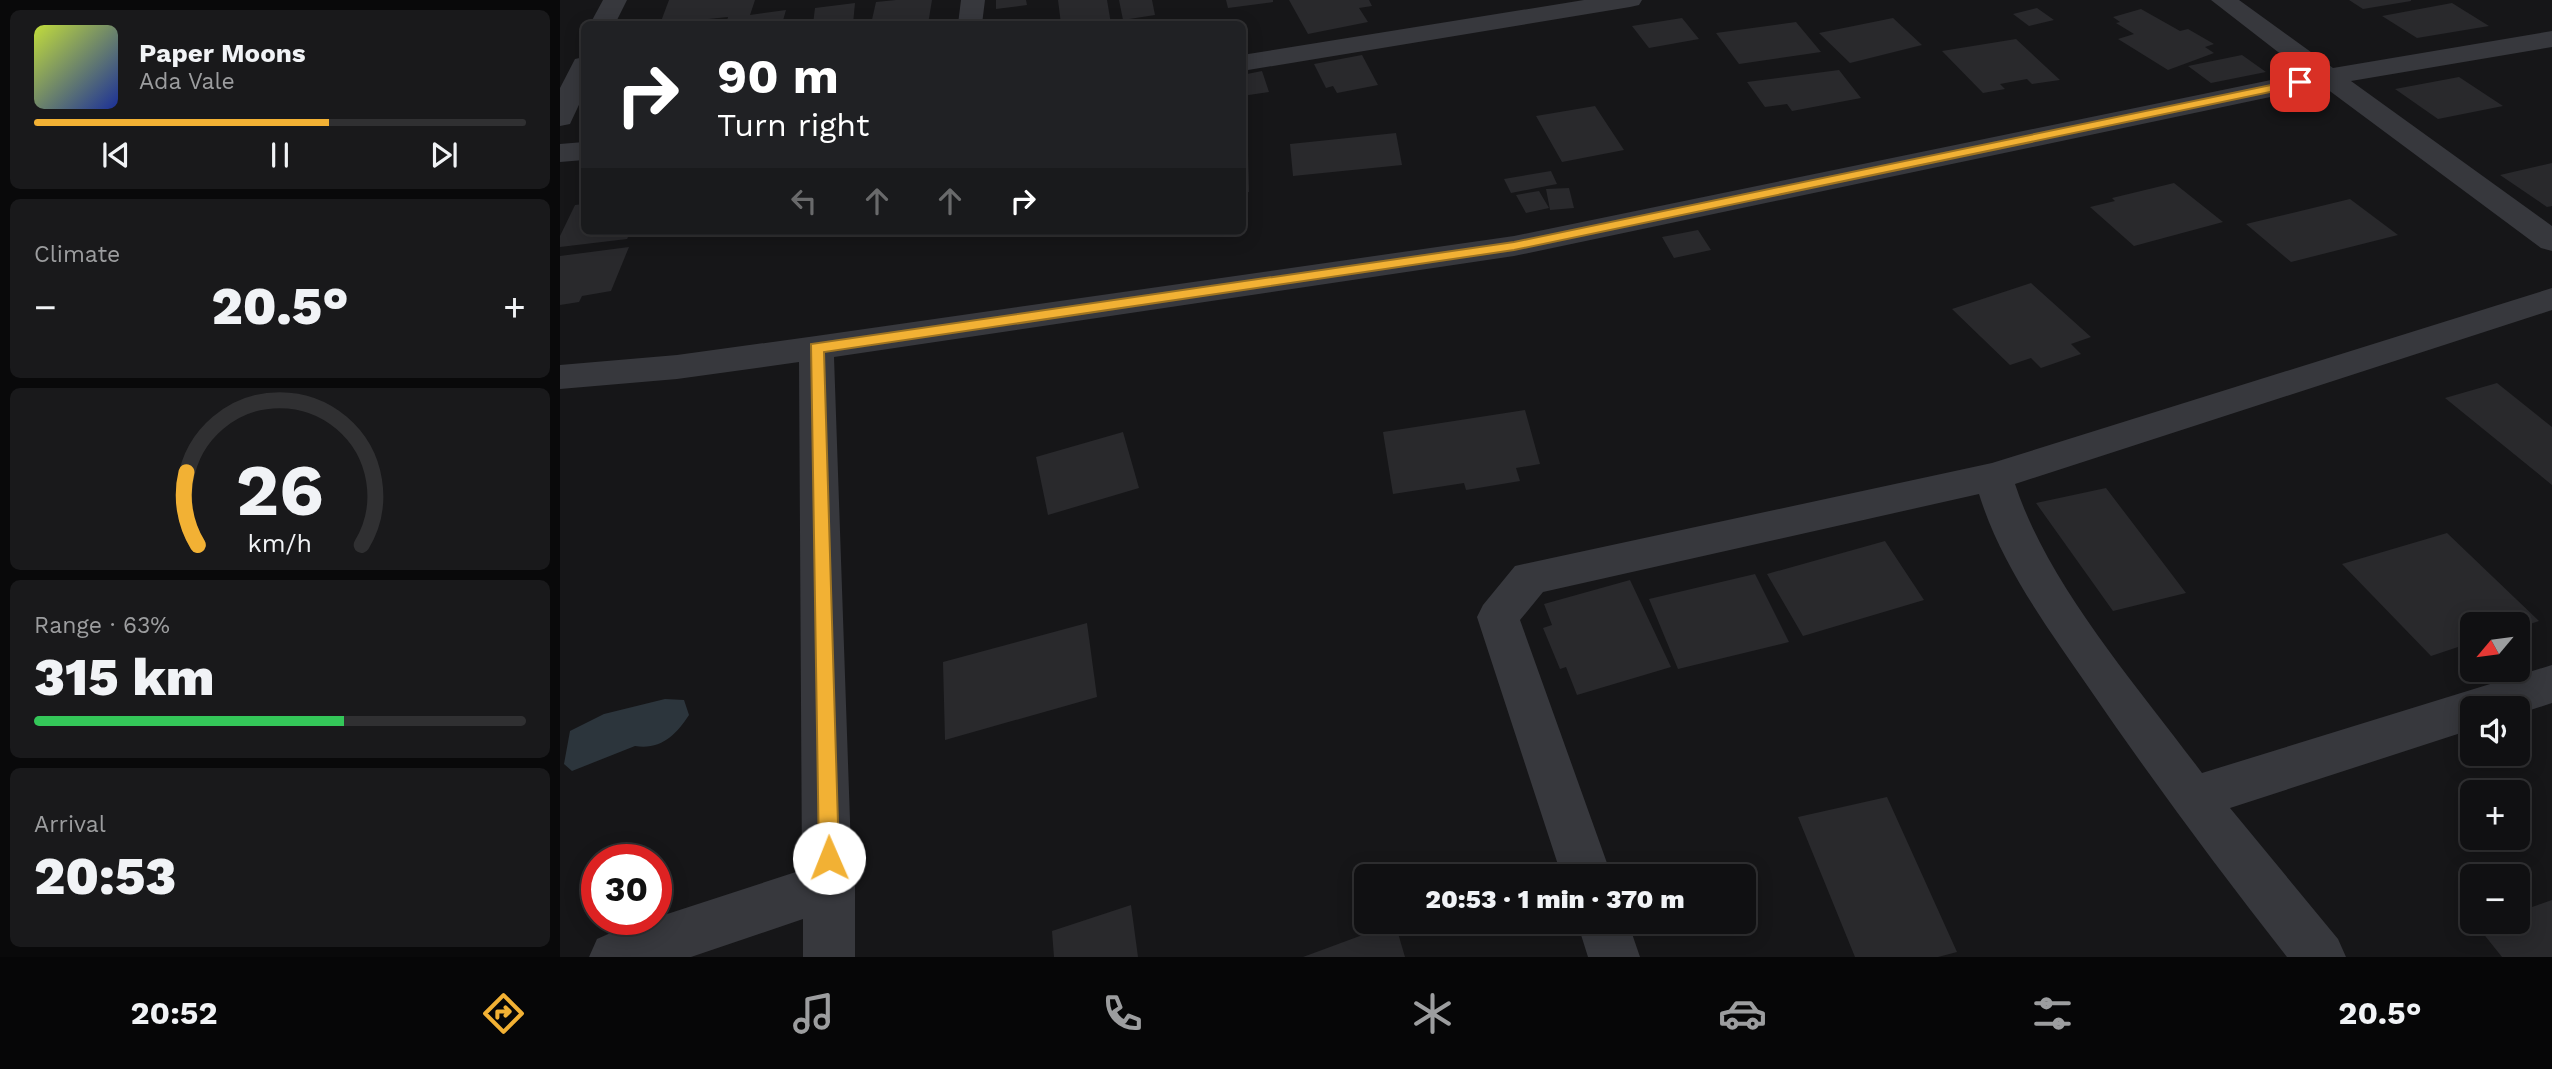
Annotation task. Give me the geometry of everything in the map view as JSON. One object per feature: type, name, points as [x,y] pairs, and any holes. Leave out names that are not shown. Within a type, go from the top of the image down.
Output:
[{"type":"street","points":[[604,21],[615,0]]},
{"type":"street","points":[[970,21],[973,0]]},
{"type":"street","points":[[1246,62],[1630,0]]},
{"type":"street","points":[[2223,0],[2552,240]]},
{"type":"street","points":[[560,377],[677,367],[816,348],[1514,246],[2326,77],[2552,39]]},
{"type":"street","points":[[560,118],[581,72]]},
{"type":"street","points":[[560,153],[581,150]]},
{"type":"street","points":[[1583,864],[1498,617],[1530,578],[1993,477],[2552,299]]},
{"type":"street","points":[[816,348],[830,957]]},
{"type":"street","points":[[1993,477],[2009,527],[2052,601],[2192,798],[2320,957]]},
{"type":"street","points":[[2514,696],[2552,684]]},
{"type":"street","points":[[2192,798],[2460,713]]},
{"type":"street","points":[[615,957],[830,885]]},
{"type":"street","points":[[1606,934],[1614,957]]},
{"type":"shaded area","points":[[665,699],[684,700],[689,715],[667,740],[653,746],[635,746],[572,771],[564,764],[570,731],[604,714]]},
{"type":"building","points":[[669,0],[755,0],[750,15],[786,10],[783,21],[727,21],[728,17],[661,21]]},
{"type":"building","points":[[932,0],[928,21],[872,21],[876,2]]},
{"type":"building","points":[[996,0],[1026,0],[1027,5],[996,9]]},
{"type":"building","points":[[1058,0],[1107,0],[1110,21],[1061,21]]},
{"type":"building","points":[[1119,0],[1152,0],[1155,15],[1123,20]]},
{"type":"building","points":[[1226,0],[1273,0],[1273,2],[1228,8]]},
{"type":"building","points":[[1289,0],[1369,0],[1372,6],[1359,8],[1368,22],[1308,34]]},
{"type":"building","points":[[2349,0],[2411,0],[2411,1],[2363,9]]},
{"type":"building","points":[[855,3],[853,21],[813,21],[815,8]]},
{"type":"building","points":[[2452,3],[2489,26],[2417,38],[2382,16]]},
{"type":"building","points":[[2037,8],[2054,20],[2029,26],[2013,14]]},
{"type":"building","points":[[2141,9],[2180,31],[2188,29],[2214,44],[2205,47],[2214,53],[2168,70],[2118,39],[2134,34],[2116,23],[2120,22],[2113,17]]},
{"type":"building","points":[[1682,18],[1699,39],[1649,48],[1632,26]]},
{"type":"building","points":[[1893,18],[1922,45],[1850,63],[1819,33]]},
{"type":"building","points":[[1796,22],[1821,52],[1739,64],[1716,33]]},
{"type":"building","points":[[2016,39],[2060,80],[2032,84],[2027,79],[2000,84],[2005,89],[1983,93],[1942,51]]},
{"type":"building","points":[[1362,55],[1378,85],[1337,93],[1333,86],[1326,88],[1314,64]]},
{"type":"building","points":[[2242,55],[2266,72],[2211,83],[2188,66]]},
{"type":"building","points":[[1839,70],[1861,98],[1792,111],[1787,104],[1765,107],[1747,82]]},
{"type":"building","points":[[1262,71],[1269,92],[1246,95],[1246,74]]},
{"type":"building","points":[[2459,77],[2503,106],[2438,119],[2395,89]]},
{"type":"building","points":[[1595,106],[1624,150],[1562,162],[1536,116]]},
{"type":"building","points":[[1396,133],[1402,165],[1293,176],[1290,144]]},
{"type":"building","points":[[1246,154],[1248,154],[1249,192],[1246,192]]},
{"type":"building","points":[[2552,163],[2552,206],[2547,207],[2500,175]]},
{"type":"building","points":[[1551,171],[1557,184],[1511,193],[1504,179]]},
{"type":"building","points":[[2174,183],[2223,222],[2134,246],[2090,207],[2115,201],[2112,198]]},
{"type":"building","points":[[1569,188],[1574,208],[1550,210],[1546,189]]},
{"type":"building","points":[[1539,191],[1549,208],[1526,213],[1516,195]]},
{"type":"building","points":[[2350,199],[2398,235],[2291,262],[2246,224]]},
{"type":"building","points":[[581,204],[581,235],[629,235],[627,239],[560,247],[560,236],[575,205]]},
{"type":"building","points":[[1698,230],[1711,250],[1674,258],[1662,237]]},
{"type":"building","points":[[629,247],[611,291],[582,296],[579,302],[560,305],[560,256]]},
{"type":"building","points":[[2031,283],[2091,337],[2071,344],[2081,354],[2041,368],[2031,358],[2010,365],[1952,309]]},
{"type":"building","points":[[2497,383],[2552,427],[2552,485],[2445,398]]},
{"type":"building","points":[[1525,410],[1540,464],[1516,468],[1520,481],[1466,490],[1464,483],[1393,494],[1383,432]]},
{"type":"building","points":[[1123,432],[1139,488],[1048,515],[1036,457]]},
{"type":"building","points":[[2106,488],[2186,593],[2113,611],[2036,503]]},
{"type":"building","points":[[2447,533],[2530,612],[2460,612],[2460,646],[2431,656],[2342,564]]},
{"type":"building","points":[[1885,541],[1924,600],[1803,636],[1767,574]]},
{"type":"building","points":[[1755,574],[1789,642],[1678,669],[1649,599]]},
{"type":"building","points":[[1630,580],[1671,667],[1577,695],[1566,667],[1560,669],[1543,628],[1552,625],[1544,604]]},
{"type":"building","points":[[2530,612],[2539,621],[2530,624]]},
{"type":"building","points":[[1087,623],[1097,697],[945,740],[943,662]]},
{"type":"building","points":[[1887,797],[1957,952],[1938,957],[1855,957],[1798,817]]},
{"type":"building","points":[[2552,900],[2552,957],[2502,957],[2484,934],[2530,934],[2530,908]]},
{"type":"building","points":[[1131,905],[1138,957],[1054,957],[1052,931]]},
{"type":"building","points":[[1365,934],[1398,934],[1405,957],[1303,957]]},
{"type":"route","points":[[829,858],[816,348],[1514,246],[1858,172],[2300,82]]}]
